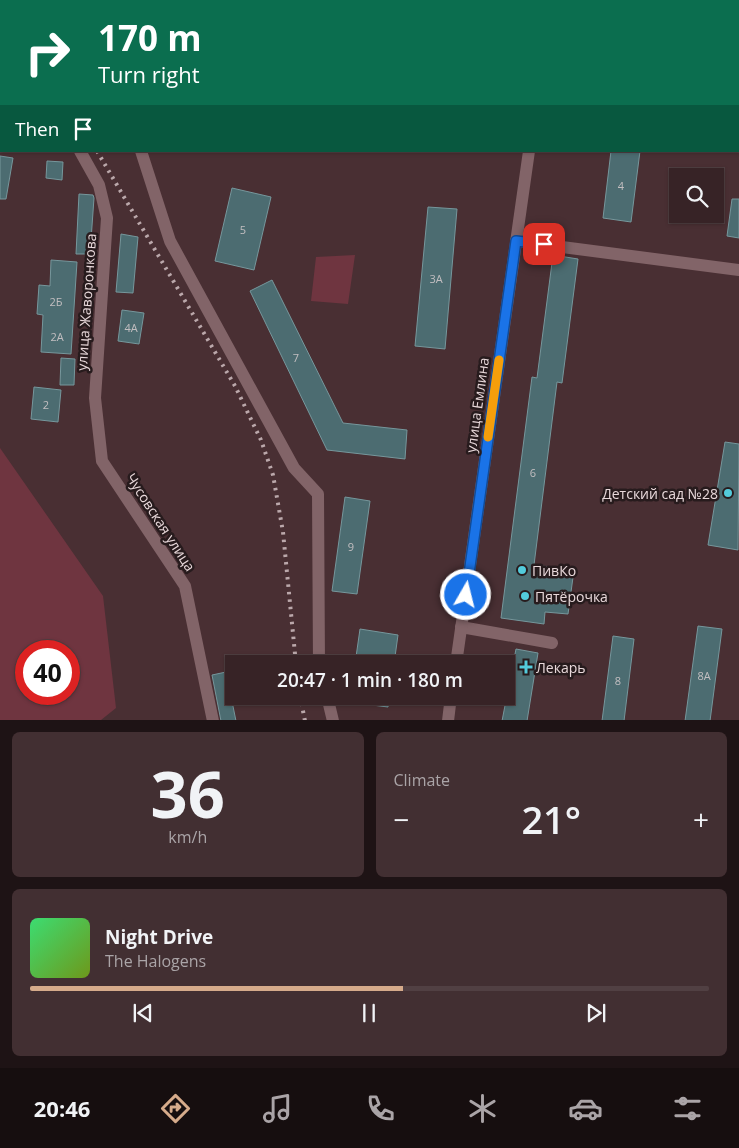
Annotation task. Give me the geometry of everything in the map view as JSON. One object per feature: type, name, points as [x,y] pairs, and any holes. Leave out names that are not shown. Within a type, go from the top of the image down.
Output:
[{"type":"street","name":"улица Жаворонкова","points":[[81,152],[99,184],[107,218],[95,398],[102,461]]},
{"type":"street","points":[[141,152],[170,241],[294,468],[318,494],[319,655]]},
{"type":"street","name":"улица Емлина","points":[[457,655],[529,152]]},
{"type":"street","points":[[516,241],[739,270]]},
{"type":"street","name":"Чусовская улица","points":[[102,461],[185,586],[213,720]]},
{"type":"street","points":[[461,627],[552,643]]},
{"type":"street","points":[[329,705],[333,720]]},
{"type":"street","points":[[448,720],[450,705]]},
{"type":"shaded area","points":[[355,255],[348,304],[311,301],[316,257]]},
{"type":"shaded area","points":[[0,448],[103,596],[116,708],[101,720],[0,720]]},
{"type":"building","points":[[611,152],[640,152],[631,222],[603,218]]},
{"type":"building","points":[[0,156],[13,158],[6,199],[0,199]]},
{"type":"building","points":[[47,161],[63,162],[62,180],[46,178]]},
{"type":"building","points":[[232,188],[271,197],[254,270],[215,261]]},
{"type":"building","points":[[79,194],[93,195],[94,198],[90,254],[76,254]]},
{"type":"building","points":[[732,199],[739,199],[739,238],[727,236]]},
{"type":"building","points":[[428,207],[457,209],[445,349],[415,346]]},
{"type":"building","points":[[121,234],[138,237],[133,293],[116,292]]},
{"type":"building","points":[[553,255],[578,259],[562,383],[557,382],[534,565],[574,570],[568,614],[545,612],[544,624],[501,618],[532,377],[537,378]]},
{"type":"building","points":[[51,260],[77,262],[71,354],[41,352],[43,315],[37,314],[39,285],[50,286]]},
{"type":"building","points":[[272,280],[343,423],[407,430],[405,459],[327,450],[250,291]]},
{"type":"building","points":[[122,310],[144,313],[139,344],[118,341]]},
{"type":"building","points":[[61,358],[75,359],[74,385],[60,385]]},
{"type":"building","points":[[34,387],[61,390],[58,422],[31,419]]},
{"type":"building","name":"Детский сад №28","points":[[725,442],[739,444],[738,550],[708,545]]},
{"type":"building","points":[[345,497],[370,501],[357,594],[332,591]]},
{"type":"building","points":[[698,626],[722,629],[710,720],[685,720]]},
{"type":"building","points":[[360,629],[398,635],[395,655],[356,655]]},
{"type":"building","points":[[613,636],[634,639],[624,720],[602,720]]},
{"type":"building","points":[[516,649],[538,653],[527,720],[502,720],[505,705],[515,705]]},
{"type":"building","points":[[225,672],[225,705],[233,705],[236,720],[221,720],[212,675]]},
{"type":"building","points":[[372,705],[388,705],[388,707]]},
{"type":"railway","points":[[98,152],[235,386],[261,440],[273,475],[283,532],[295,655]]},
{"type":"railway","points":[[302,705],[305,720]]},
{"type":"slow traffic","points":[[488,437],[499,360]]},
{"type":"place","name":"Детский сад №28","points":[[728,493]]},
{"type":"place","name":"ПивКо","points":[[522,570]]},
{"type":"place","name":"Пятёрочка","points":[[525,596]]},
{"type":"place","name":"Лекарь","points":[[526,667]]},
{"type":"route","points":[[466,595],[516,241],[544,244]]}]
